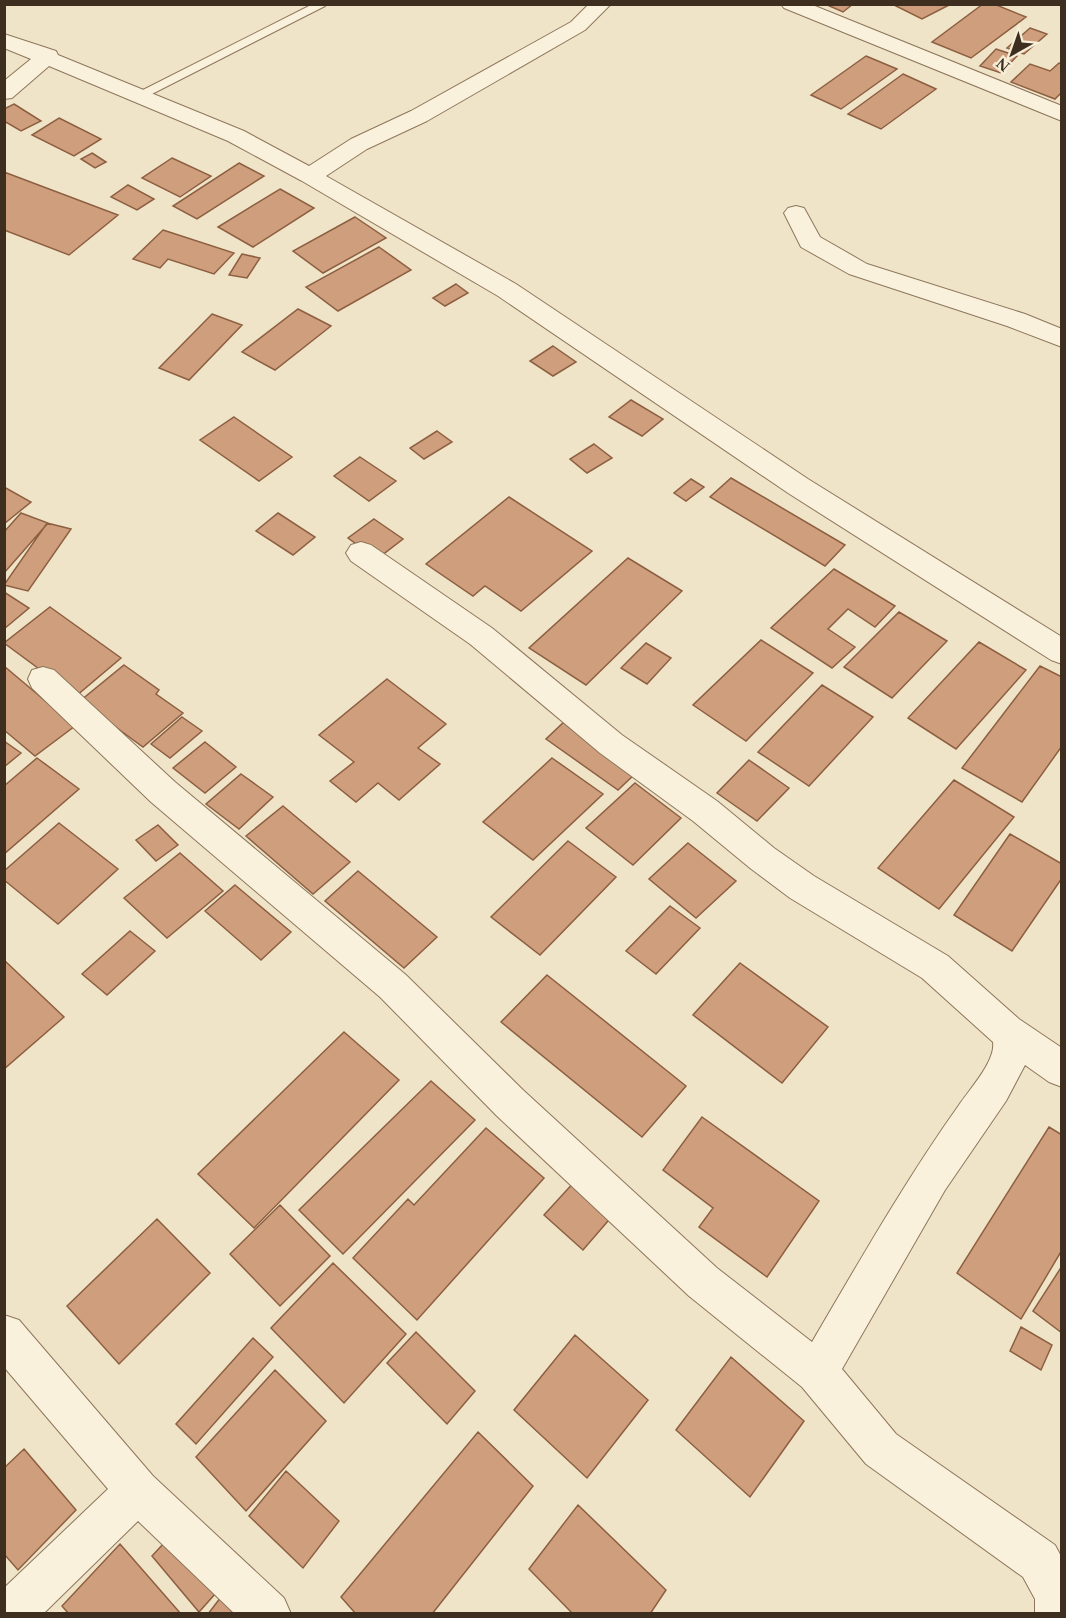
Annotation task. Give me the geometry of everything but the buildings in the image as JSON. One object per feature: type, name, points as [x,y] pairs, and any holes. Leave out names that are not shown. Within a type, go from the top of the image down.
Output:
[{"type":"street","points":[[310,176],[359,144],[419,117],[578,26],[601,4]]},
{"type":"street","points":[[791,4],[1062,114]]},
{"type":"street","points":[[4,40],[48,56],[236,136],[310,176],[507,290],[798,486],[1062,651]]},
{"type":"street","points":[[4,93],[48,56]]},
{"type":"street","points":[[796,213],[810,242],[858,269],[1016,320],[1062,339]]},
{"type":"street","points":[[361,553],[481,636],[611,744],[705,811],[762,858],[802,887],[935,968],[1006,1031],[1062,1070]]},
{"type":"street","points":[[43,680],[163,792],[393,986],[510,1103],[703,1282],[817,1372],[881,1449],[1050,1567],[1057,1595],[1058,1614]]},
{"type":"street","points":[[817,1372],[931,1177],[993,1089],[1009,1060],[1012,1045],[1006,1031]]},
{"type":"street","points":[[4,1335],[138,1491],[268,1614]]},
{"type":"street","points":[[10,1614],[138,1491]]},
{"type":"lane","points":[[139,95],[319,6]]}]
